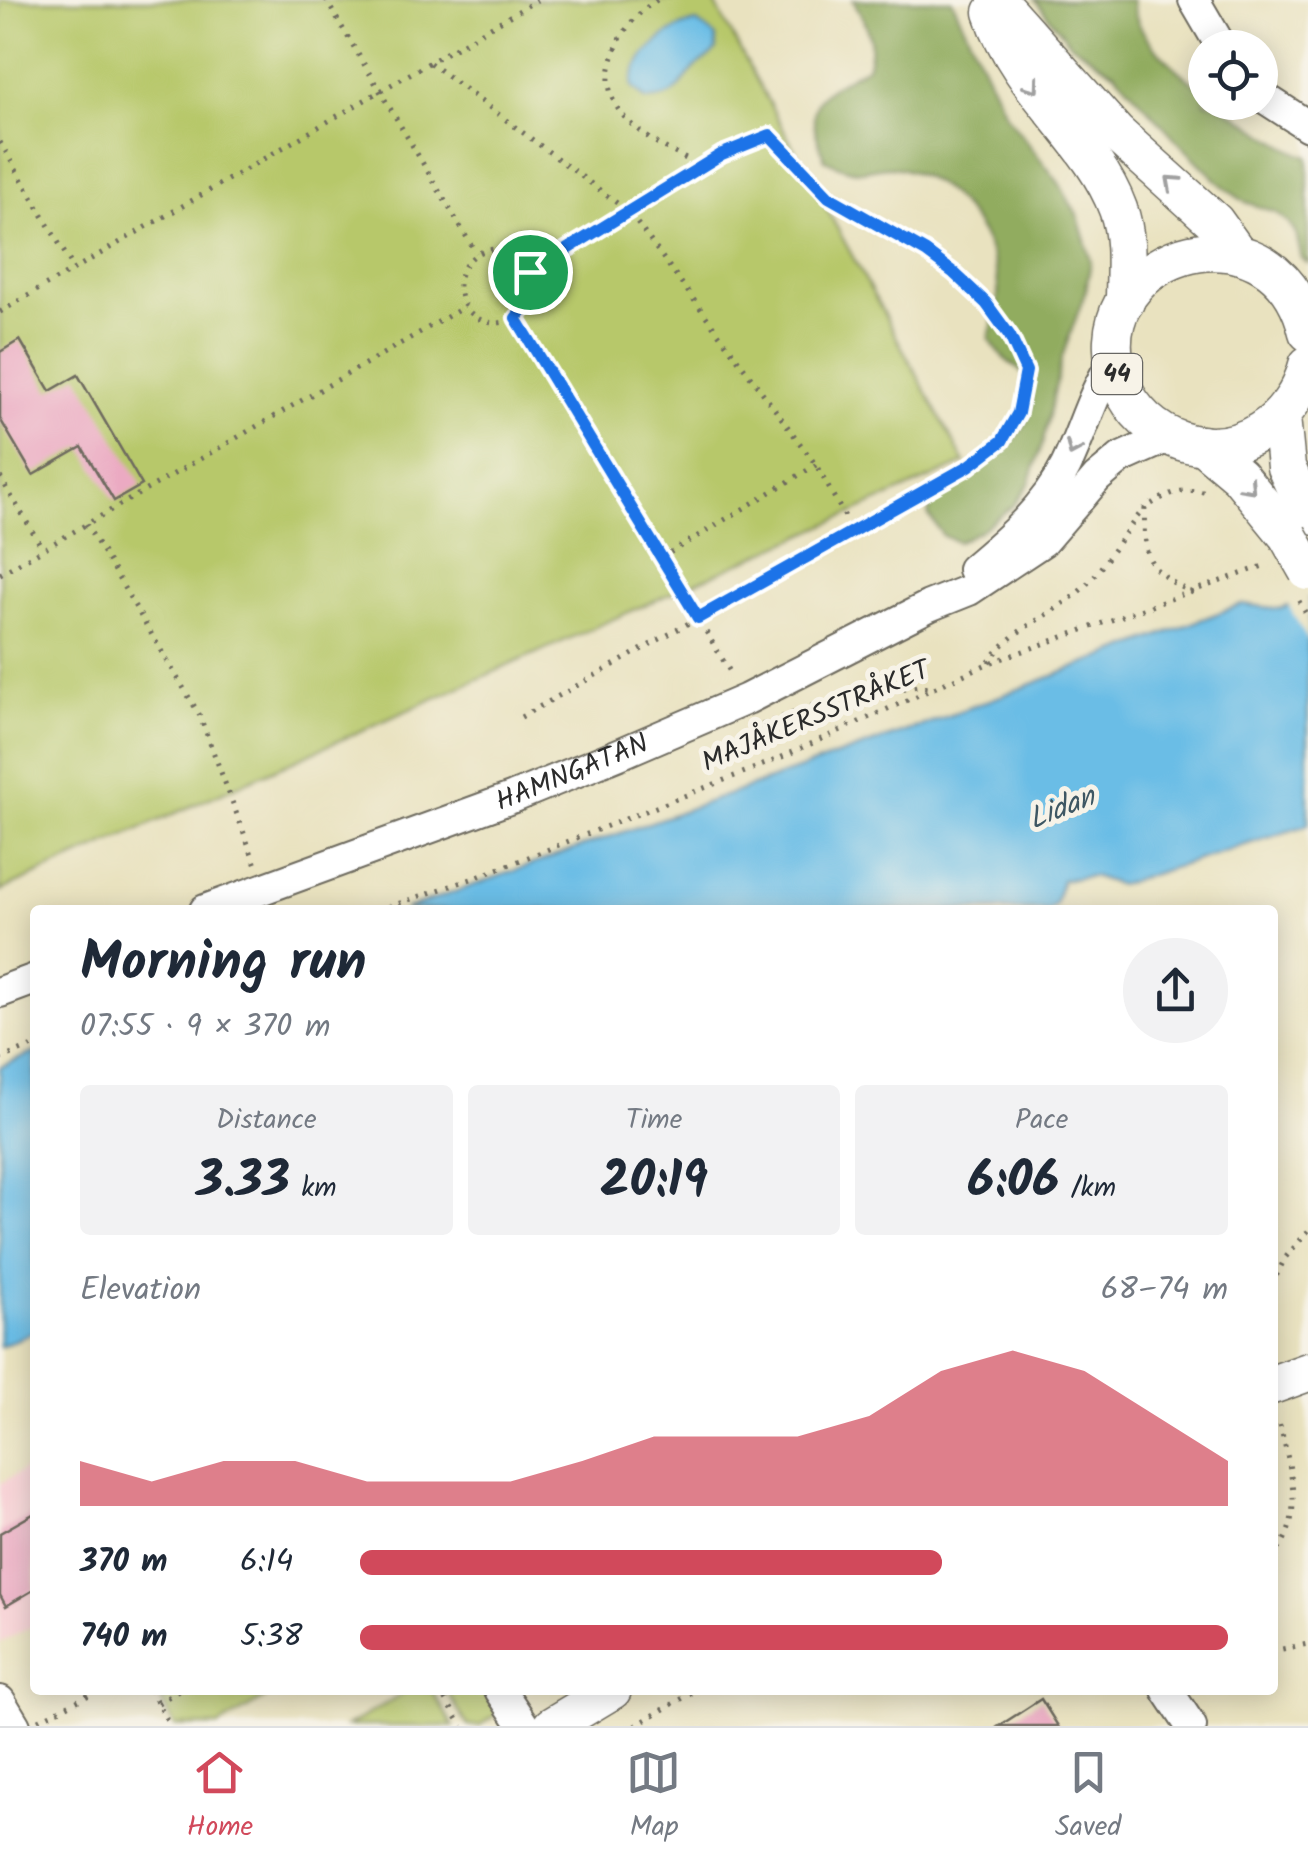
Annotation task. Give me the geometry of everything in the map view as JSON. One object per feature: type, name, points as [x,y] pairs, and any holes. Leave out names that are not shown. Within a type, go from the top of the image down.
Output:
[{"type":"main road","name":"44","points":[[990,0],[1000,33],[1022,70],[1096,167],[1118,208],[1125,236],[1125,302],[1118,321],[1114,361],[1124,392],[1132,406],[1156,428],[1186,441],[1239,476],[1288,538],[1308,571]]},
{"type":"main road","points":[[997,0],[1116,133],[1215,222],[1238,254]]},
{"type":"main road","points":[[1125,302],[1150,272],[1173,258],[1198,251],[1238,254],[1297,287],[1308,332]]},
{"type":"main road","points":[[1186,441],[1244,440],[1280,417],[1307,374]]},
{"type":"main road","name":"44","points":[[1280,417],[1288,538]]},
{"type":"main road","points":[[1278,1383],[1308,1372]]},
{"type":"main road","points":[[552,1726],[604,1695]]},
{"type":"street","points":[[1194,0],[1212,30]]},
{"type":"street","points":[[1278,106],[1308,126]]},
{"type":"street","points":[[929,606],[1010,538],[1041,504],[1064,470],[1099,383],[1114,361]]},
{"type":"street","points":[[929,606],[969,590],[1043,541],[1098,478],[1121,458],[1186,441]]},
{"type":"street","name":"HAMNGATAN","points":[[217,905],[514,797],[741,702],[929,606]]},
{"type":"street","points":[[0,992],[30,981]]},
{"type":"street","points":[[503,1695],[524,1726]]},
{"type":"street","points":[[1170,1695],[1191,1726]]},
{"type":"street","points":[[0,1701],[15,1726]]},
{"type":"path","points":[[326,0],[476,253]]},
{"type":"path","points":[[0,312],[538,0]]},
{"type":"path","points":[[657,0],[629,22],[616,47],[608,70],[610,98],[650,139],[701,167]]},
{"type":"path","points":[[430,62],[628,212],[816,465],[854,531]]},
{"type":"path","points":[[521,717],[969,466],[1002,441],[1018,413],[1026,371],[1010,336],[986,303],[954,273],[926,252],[829,197],[770,135],[722,154],[530,272]]},
{"type":"path","points":[[0,142],[74,269]]},
{"type":"path","points":[[496,248],[515,253],[530,272],[534,285],[530,302],[516,318],[497,324],[477,319],[464,307],[458,286],[463,266],[476,253],[496,248]]},
{"type":"path","points":[[0,574],[464,307]]},
{"type":"path","points":[[516,318],[698,618],[741,702],[743,720],[757,726],[778,722],[830,699],[919,686],[935,688]]},
{"type":"path","points":[[662,558],[816,465]]},
{"type":"path","points":[[0,477],[43,549]]},
{"type":"path","points":[[988,664],[1001,643],[1081,590],[1145,508],[1190,488],[1223,498]]},
{"type":"path","points":[[1145,508],[1143,544],[1149,560],[1164,579],[1193,593]]},
{"type":"path","points":[[86,524],[199,714],[264,886]]},
{"type":"path","name":"MAJÅKERSSTRÅKET","points":[[395,905],[480,876],[774,761],[988,664],[1193,593],[1288,538]]},
{"type":"path","points":[[0,1059],[30,1047]]},
{"type":"path","points":[[1278,1273],[1308,1231]]},
{"type":"path","points":[[1278,1547],[1289,1530],[1294,1507],[1293,1477],[1280,1426]]},
{"type":"path","points":[[1278,1650],[1308,1644]]},
{"type":"path","points":[[30,1726],[89,1695]]},
{"type":"path","points":[[153,1695],[171,1726]]},
{"type":"path","points":[[158,1703],[172,1695]]},
{"type":"path","points":[[443,1695],[462,1726]]},
{"type":"path","points":[[635,1726],[688,1695]]},
{"type":"shaded area","points":[[30,1467],[30,1628],[0,1643],[0,1483]]},
{"type":"green space","points":[[0,0],[713,0],[965,463],[0,891]]},
{"type":"green space","points":[[853,0],[952,0],[1006,115],[1059,183],[1078,217],[1091,261],[1029,484],[1014,505],[958,542],[943,536],[928,514],[932,501],[1003,450],[1029,416],[1032,397],[1024,375],[989,339],[998,285],[987,245],[964,208],[949,193],[912,172],[888,167],[857,171],[825,160],[814,124],[818,101],[867,67],[870,57],[869,32]]},
{"type":"green space","points":[[1035,0],[1132,0],[1149,40],[1188,78],[1188,120],[1243,120],[1308,157],[1308,263],[1302,259],[1296,234],[1288,222],[1225,188],[1115,73],[1071,44]]},
{"type":"green space","points":[[172,1695],[271,1695],[218,1726],[175,1726],[161,1701]]},
{"type":"green space","points":[[401,1695],[435,1695],[453,1726],[347,1726]]},
{"type":"green space","points":[[449,1695],[488,1695],[499,1713],[480,1726],[468,1726]]},
{"type":"water","points":[[697,22],[716,37],[716,50],[672,93],[646,100],[632,87],[638,65],[664,37]]},
{"type":"water","name":"Lidan","points":[[1308,598],[1308,825],[1119,885],[1092,876],[1062,880],[1055,905],[418,905],[932,722],[1242,604],[1280,609]]},
{"type":"water","points":[[30,1054],[30,1333],[0,1347],[0,1067]]},
{"type":"pier","points":[[1308,593],[1308,641],[1286,601]]},
{"type":"building","points":[[20,340],[50,391],[78,375],[142,485],[114,501],[82,447],[33,475],[0,419],[0,352]]},
{"type":"building","points":[[30,1516],[30,1592],[6,1606],[0,1595],[0,1533]]},
{"type":"building","points":[[1041,1699],[1058,1726],[999,1726]]},
{"type":"route","points":[[770,135],[829,197],[926,252],[986,303],[1010,336],[1026,371],[1018,413],[1002,441],[969,466],[698,618],[516,318],[530,302],[534,285],[530,272],[722,154],[770,135]]}]
